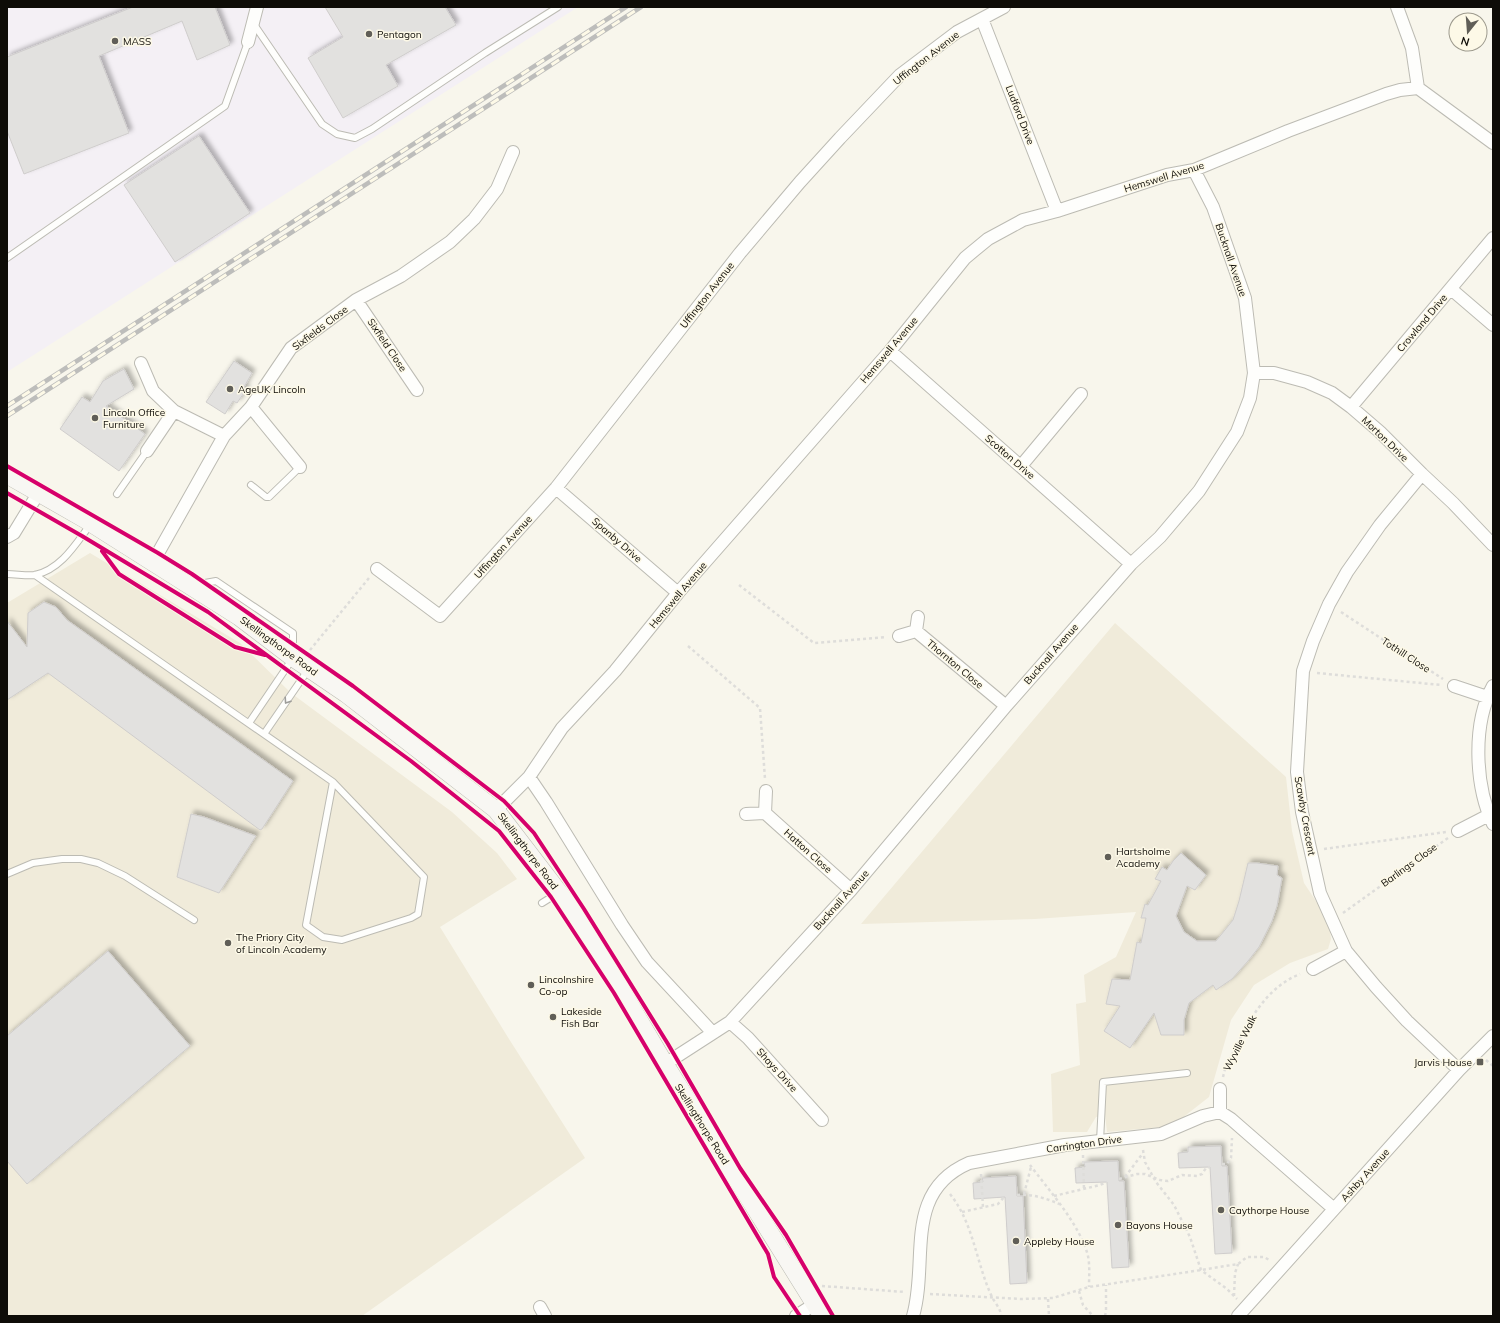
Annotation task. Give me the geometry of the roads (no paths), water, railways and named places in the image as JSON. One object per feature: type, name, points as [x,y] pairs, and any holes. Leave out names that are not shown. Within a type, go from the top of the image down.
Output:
[{"type":"main road","name":"Skellingthorpe Road","points":[[7,475],[91,523],[301,656],[346,694],[496,810],[568,904],[617,982],[665,1064],[818,1304]]},
{"type":"street","points":[[248,42],[257,7]]},
{"type":"street","name":"Uffington Avenue","points":[[377,568],[440,616],[556,488],[740,253],[800,182],[840,138],[900,75],[957,32],[1004,7]]},
{"type":"street","points":[[1397,7],[1412,48],[1418,88],[1493,144]]},
{"type":"street","name":"Ludford Drive","points":[[982,19],[1057,211]]},
{"type":"street","name":"Hemswell Avenue","points":[[496,810],[529,777],[562,728],[615,671],[678,593],[890,350],[965,258],[988,239],[1023,220],[1057,211],[1167,175],[1194,170],[1288,131],[1386,94],[1400,90],[1418,88]]},
{"type":"street","name":"Sixfields Close","points":[[153,562],[224,436],[251,407],[291,348],[356,300],[407,272],[450,242],[474,219],[497,189],[513,152]]},
{"type":"street","name":"Bucknall Avenue","points":[[665,1064],[712,1032],[730,1022],[851,890],[1006,706],[1131,564],[1160,537],[1200,491],[1237,432],[1250,398],[1254,373],[1245,298],[1213,207],[1194,170]]},
{"type":"street","name":"Crowland Drive","points":[[1351,407],[1493,238]]},
{"type":"street","points":[[1451,289],[1493,325]]},
{"type":"street","name":"Sixfield Close","points":[[356,300],[417,390]]},
{"type":"street","name":"Scotton Drive","points":[[890,350],[1131,564]]},
{"type":"street","points":[[141,363],[153,391],[174,411],[224,436]]},
{"type":"street","name":"Morton Drive","points":[[1254,373],[1274,373],[1307,382],[1332,393],[1380,432],[1422,474],[1453,502],[1493,545]]},
{"type":"street","points":[[1021,466],[1081,394]]},
{"type":"street","points":[[251,407],[300,467]]},
{"type":"street","points":[[147,451],[174,411]]},
{"type":"street","name":"Scawby Crescent","points":[[1422,474],[1380,525],[1347,572],[1329,604],[1313,641],[1303,671],[1297,772],[1302,812],[1320,893],[1346,951],[1376,987],[1408,1021],[1459,1070]]},
{"type":"street","name":"Spanby Drive","points":[[556,488],[678,593]]},
{"type":"street","points":[[7,537],[14,533],[38,492]]},
{"type":"street","points":[[899,636],[916,631],[918,617]]},
{"type":"street","name":"Thornton Close","points":[[916,631],[1006,706]]},
{"type":"street","points":[[1454,686],[1487,697]]},
{"type":"street","points":[[1458,831],[1491,820],[1481,785],[1478,756],[1480,733],[1487,697],[1493,686]]},
{"type":"street","points":[[529,777],[647,962],[712,1032]]},
{"type":"street","points":[[746,814],[765,813],[766,791]]},
{"type":"street","name":"Hatton Close","points":[[765,813],[851,890]]},
{"type":"street","points":[[1313,968],[1346,951]]},
{"type":"street","name":"Shays Drive","points":[[730,1022],[748,1038],[822,1120]]},
{"type":"street","name":"Ashby Avenue","points":[[1242,1312],[1459,1070],[1493,1036]]},
{"type":"street","points":[[1220,1089],[1220,1112],[1334,1209]]},
{"type":"street","name":"Carrington Drive","points":[[913,1316],[918,1293],[921,1236],[924,1214],[931,1196],[956,1168],[969,1163],[1021,1153],[1082,1143],[1160,1134],[1203,1116],[1220,1112]]},
{"type":"street","points":[[796,1316],[818,1304]]},
{"type":"lane","points":[[252,22],[322,124],[337,134],[355,138],[390,118],[485,53],[558,7]]},
{"type":"lane","points":[[7,258],[225,106],[248,42]]},
{"type":"lane","points":[[117,494],[147,451]]},
{"type":"lane","points":[[251,484],[266,497],[268,497],[300,467]]},
{"type":"lane","points":[[7,574],[35,575],[56,565],[72,550],[91,523]]},
{"type":"lane","points":[[35,575],[333,782],[424,877],[418,914],[411,918],[342,940],[322,937],[306,925],[333,782]]},
{"type":"lane","points":[[249,723],[301,656]]},
{"type":"lane","points":[[264,734],[301,656]]},
{"type":"lane","points":[[7,874],[33,864],[62,859],[81,859],[98,863],[125,876],[194,920]]},
{"type":"lane","points":[[542,902],[559,892]]},
{"type":"lane","points":[[1100,1141],[1103,1082],[1187,1073]]},
{"type":"railway","points":[[7,406],[626,7]]},
{"type":"railway","points":[[7,416],[641,7]]},
{"type":"place","name":"Pentagon","points":[[369,34]]},
{"type":"place","name":"MASS","points":[[115,41]]},
{"type":"place","name":"AgeUK Lincoln","points":[[230,389]]},
{"type":"place","name":"Lincoln Office Furniture","points":[[95,418]]},
{"type":"place","name":"Hartsholme Academy","points":[[1108,857]]},
{"type":"place","name":"The Priory City of Lincoln Academy","points":[[228,943]]},
{"type":"place","name":"Lincolnshire Co-op","points":[[531,985]]},
{"type":"place","name":"Lakeside Fish Bar","points":[[553,1017]]},
{"type":"place","name":"Jarvis House","points":[[1480,1062]]},
{"type":"place","name":"Caythorpe House","points":[[1221,1210]]},
{"type":"place","name":"Bayons House","points":[[1118,1225]]},
{"type":"place","name":"Appleby House","points":[[1016,1241]]}]
